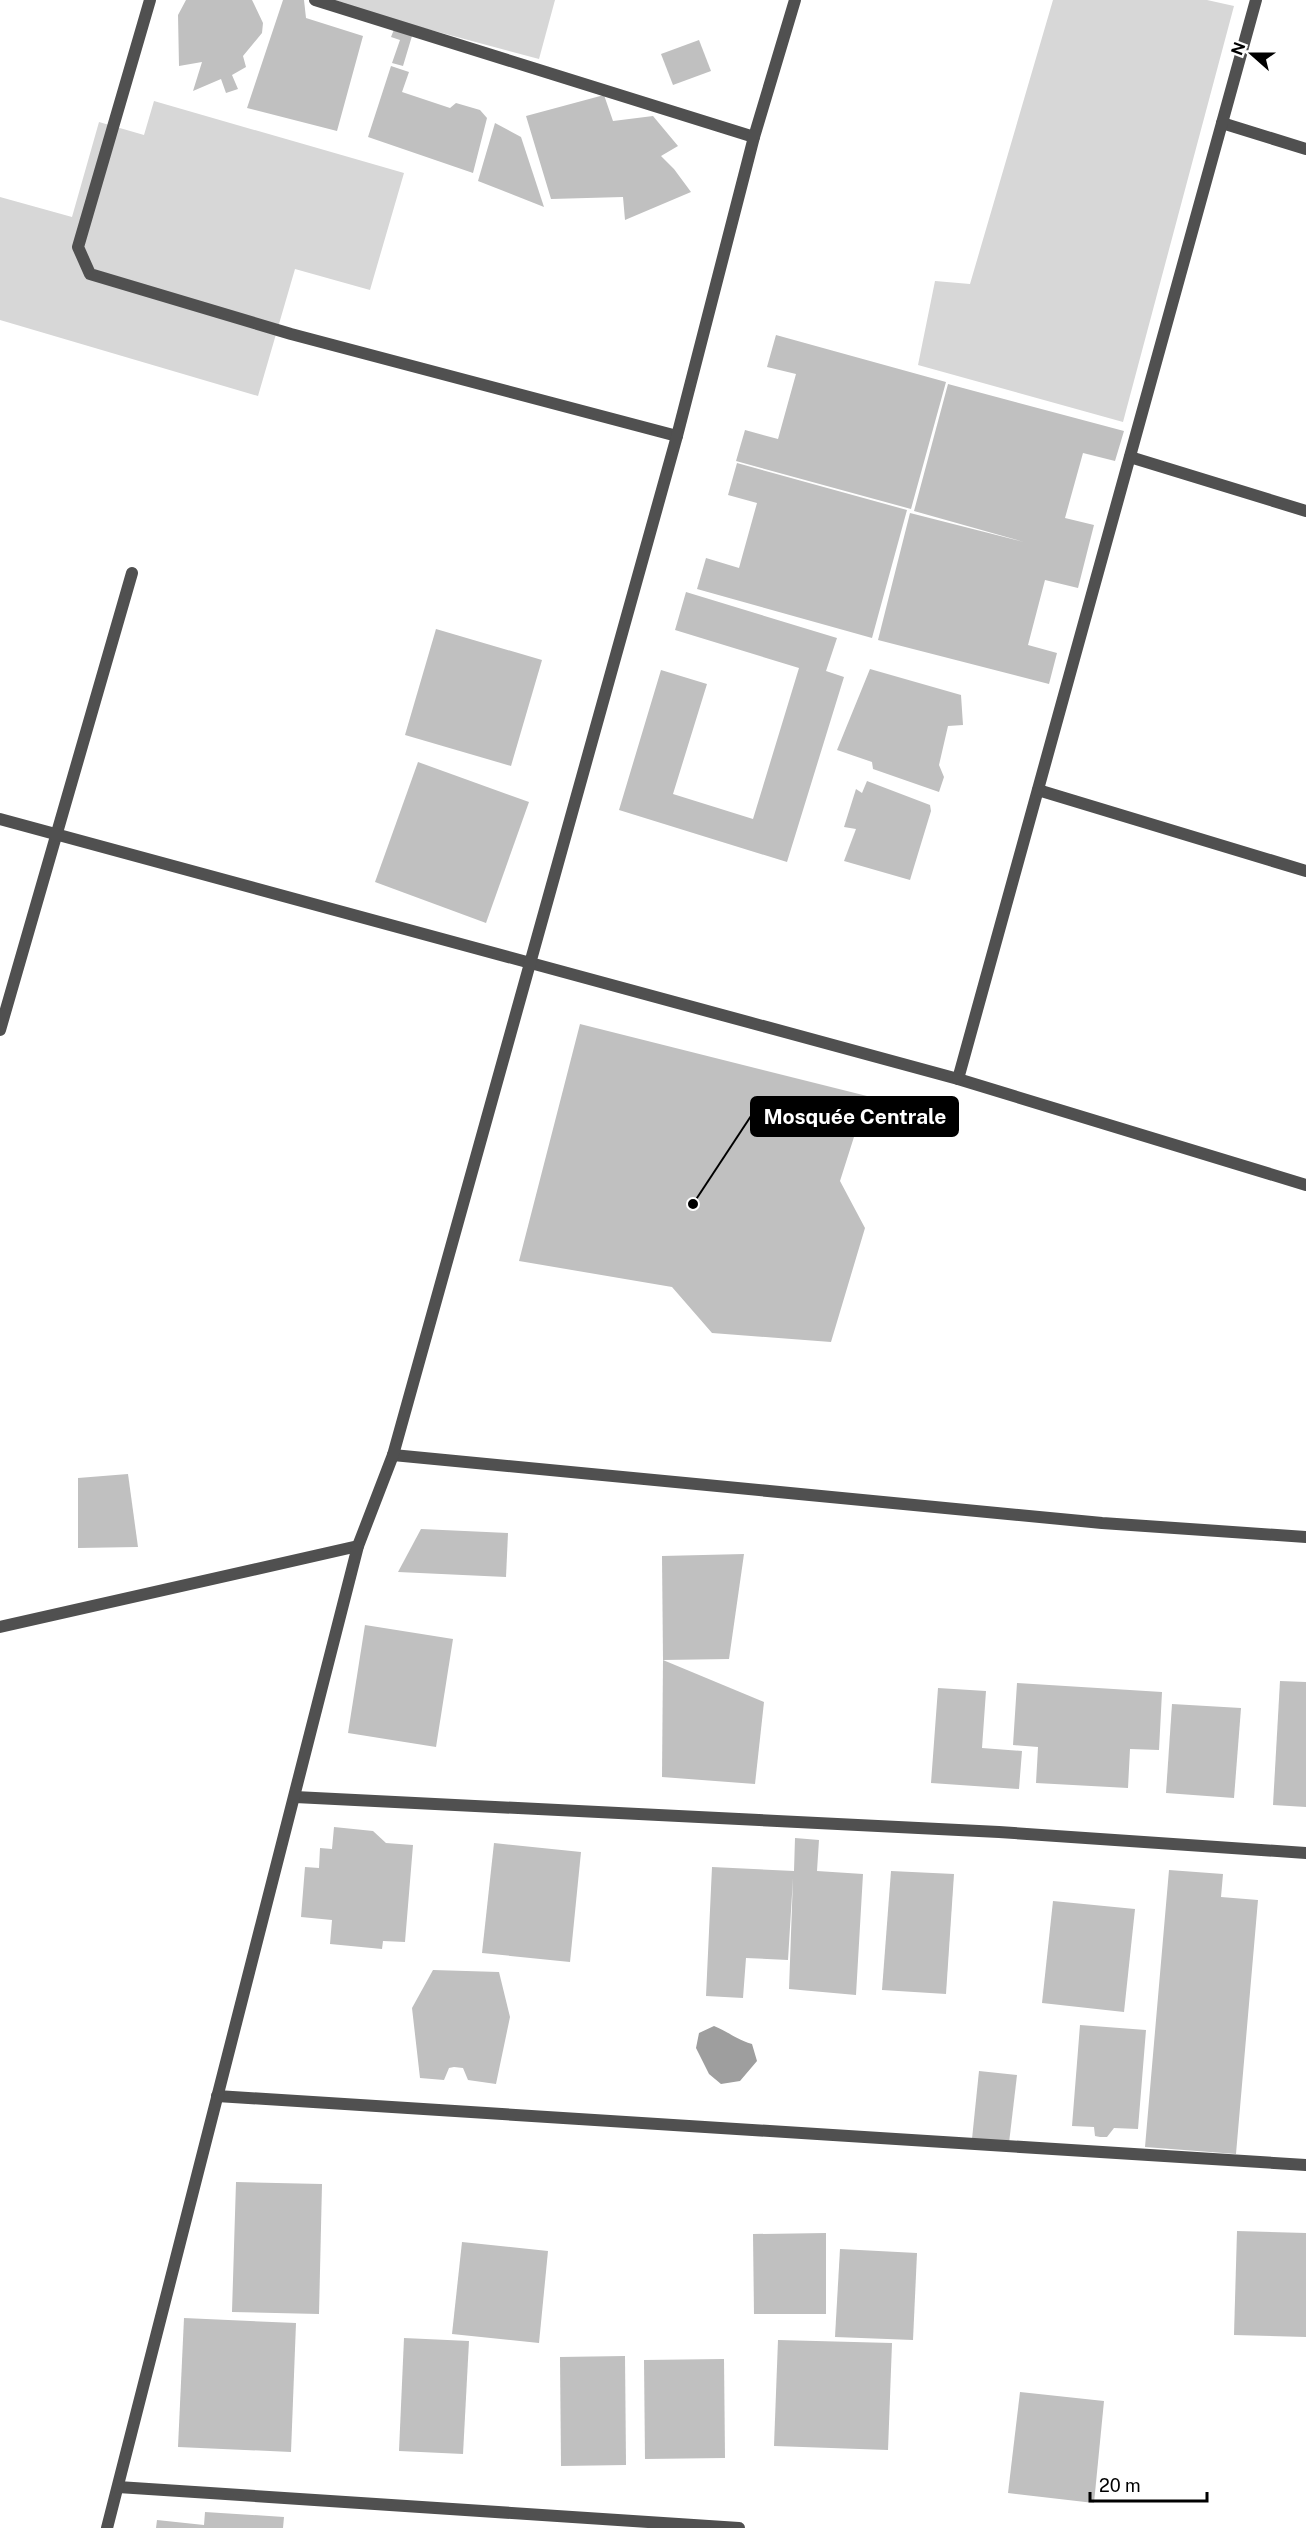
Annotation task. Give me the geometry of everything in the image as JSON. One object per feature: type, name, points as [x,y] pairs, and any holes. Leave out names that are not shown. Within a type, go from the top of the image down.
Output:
[{"type":"street","points":[[150,0],[78,247],[90,274],[291,334],[677,436]]},
{"type":"street","points":[[315,0],[754,137]]},
{"type":"street","points":[[107,2528],[358,1546],[393,1455],[677,436],[754,137],[795,0]]},
{"type":"street","points":[[958,1079],[1256,0]]},
{"type":"street","points":[[1222,123],[1306,149]]},
{"type":"street","points":[[1130,457],[1306,512]]},
{"type":"street","points":[[0,1030],[132,573]]},
{"type":"street","points":[[1038,790],[1306,871]]},
{"type":"street","points":[[0,819],[958,1079],[1306,1185]]},
{"type":"street","points":[[393,1455],[1102,1523],[1306,1537]]},
{"type":"street","points":[[0,1627],[358,1546]]},
{"type":"street","points":[[295,1797],[999,1832],[1306,1853]]},
{"type":"street","points":[[217,2096],[1306,2165]]},
{"type":"street","points":[[118,2487],[739,2528]]},
{"type":"shaded area","points":[[319,0],[555,0],[539,59]]},
{"type":"shaded area","points":[[1053,0],[1207,0],[1234,6],[1123,422],[918,365],[935,281],[970,284]]},
{"type":"shaded area","points":[[154,101],[404,173],[370,290],[295,269],[258,396],[0,320],[0,197],[72,217],[99,122],[144,135]]},
{"type":"shaded area","points":[[714,2026],[752,2044],[757,2061],[740,2081],[721,2084],[709,2074],[696,2048],[699,2033]]},
{"type":"building","points":[[186,0],[252,0],[263,23],[262,33],[243,56],[246,67],[232,75],[238,89],[226,93],[221,79],[193,91],[202,62],[179,66],[178,15]]},
{"type":"building","points":[[283,0],[304,0],[306,18],[363,36],[337,131],[247,108]]},
{"type":"building","points":[[395,27],[412,36],[403,66],[392,63],[400,40],[391,37]]},
{"type":"building","points":[[699,40],[711,71],[673,85],[661,54]]},
{"type":"building","points":[[391,66],[409,72],[402,92],[450,108],[456,103],[480,110],[487,118],[473,173],[368,137]]},
{"type":"building","points":[[604,95],[613,121],[653,116],[678,146],[661,156],[691,192],[625,220],[623,197],[551,199],[526,116]]},
{"type":"building","points":[[495,123],[521,137],[544,207],[478,181]]},
{"type":"building","points":[[776,335],[946,382],[911,509],[736,461],[745,430],[778,439],[796,374],[767,367]]},
{"type":"building","points":[[948,384],[1124,431],[1115,461],[1083,453],[1065,518],[1094,525],[1078,588],[1045,580],[1028,645],[1057,653],[1049,684],[878,640],[910,513],[1024,542],[914,511]]},
{"type":"building","points":[[737,463],[907,510],[872,638],[697,589],[706,558],[739,568],[757,503],[728,495]]},
{"type":"building","points":[[686,592],[837,638],[826,671],[844,677],[787,862],[619,810],[661,670],[707,684],[673,794],[753,819],[799,668],[675,630]]},
{"type":"building","points":[[436,629],[542,660],[511,766],[405,735]]},
{"type":"building","points":[[870,669],[961,695],[963,725],[948,726],[939,765],[944,777],[939,792],[873,769],[872,762],[837,750]]},
{"type":"building","points":[[418,762],[529,802],[486,923],[375,882]]},
{"type":"building","points":[[867,781],[930,805],[931,811],[910,880],[844,861],[856,829],[844,827],[856,789],[862,793]]},
{"type":"building","points":[[580,1024],[867,1096],[840,1181],[865,1228],[831,1342],[712,1333],[672,1287],[519,1261]]},
{"type":"building","points":[[128,1474],[138,1547],[78,1548],[78,1478]]},
{"type":"building","points":[[421,1529],[508,1533],[506,1577],[398,1572]]},
{"type":"building","points":[[744,1554],[729,1659],[663,1660],[662,1556]]},
{"type":"building","points":[[365,1625],[453,1639],[436,1747],[348,1733]]},
{"type":"building","points":[[663,1660],[764,1702],[755,1784],[662,1777]]},
{"type":"building","points":[[1280,1681],[1306,1682],[1306,1807],[1273,1805]]},
{"type":"building","points":[[1017,1683],[1162,1692],[1159,1750],[1130,1749],[1128,1788],[1036,1783],[1038,1747],[1013,1745]]},
{"type":"building","points":[[938,1688],[986,1691],[982,1748],[1022,1751],[1019,1789],[931,1783]]},
{"type":"building","points":[[1172,1704],[1241,1708],[1234,1798],[1166,1793]]},
{"type":"building","points":[[334,1827],[373,1831],[386,1843],[413,1845],[405,1942],[383,1941],[382,1949],[330,1944],[332,1920],[301,1917],[305,1867],[319,1868],[320,1848],[332,1849]]},
{"type":"building","points":[[795,1838],[819,1840],[817,1871],[863,1874],[856,1995],[789,1989],[793,1878],[788,1960],[746,1958],[743,1998],[706,1996],[712,1867],[794,1871]]},
{"type":"building","points":[[494,1843],[581,1852],[570,1962],[482,1953]]},
{"type":"building","points":[[1169,1870],[1223,1874],[1221,1897],[1258,1900],[1236,2154],[1145,2147]]},
{"type":"building","points":[[891,1871],[954,1874],[946,1994],[882,1990]]},
{"type":"building","points":[[1053,1901],[1135,1909],[1124,2012],[1042,2003]]},
{"type":"building","points":[[433,1970],[499,1972],[510,2017],[496,2084],[468,2080],[463,2068],[454,2067],[449,2068],[444,2080],[420,2078],[412,2008]]},
{"type":"building","points":[[1080,2025],[1146,2030],[1138,2129],[1114,2128],[1107,2137],[1100,2137],[1095,2136],[1094,2127],[1072,2126]]},
{"type":"building","points":[[979,2071],[1017,2075],[1009,2143],[972,2139]]},
{"type":"building","points":[[236,2182],[322,2184],[319,2314],[232,2312]]},
{"type":"building","points":[[1237,2231],[1306,2233],[1306,2337],[1234,2335]]},
{"type":"building","points":[[826,2233],[826,2314],[754,2314],[753,2234]]},
{"type":"building","points":[[462,2242],[548,2251],[539,2343],[452,2334]]},
{"type":"building","points":[[840,2249],[917,2253],[913,2340],[835,2337]]},
{"type":"building","points":[[184,2318],[296,2323],[291,2452],[178,2447]]},
{"type":"building","points":[[404,2338],[469,2341],[463,2454],[399,2451]]},
{"type":"building","points":[[778,2340],[892,2343],[888,2450],[774,2446]]},
{"type":"building","points":[[625,2356],[626,2465],[561,2466],[560,2357]]},
{"type":"building","points":[[724,2359],[725,2458],[645,2459],[644,2360]]},
{"type":"building","points":[[1020,2392],[1104,2401],[1094,2503],[1008,2493]]},
{"type":"building","points":[[205,2512],[284,2517],[283,2528],[156,2528],[157,2520],[204,2525]]},
{"type":"place","name":"Mosquée Centrale","points":[[693,1204]]}]
